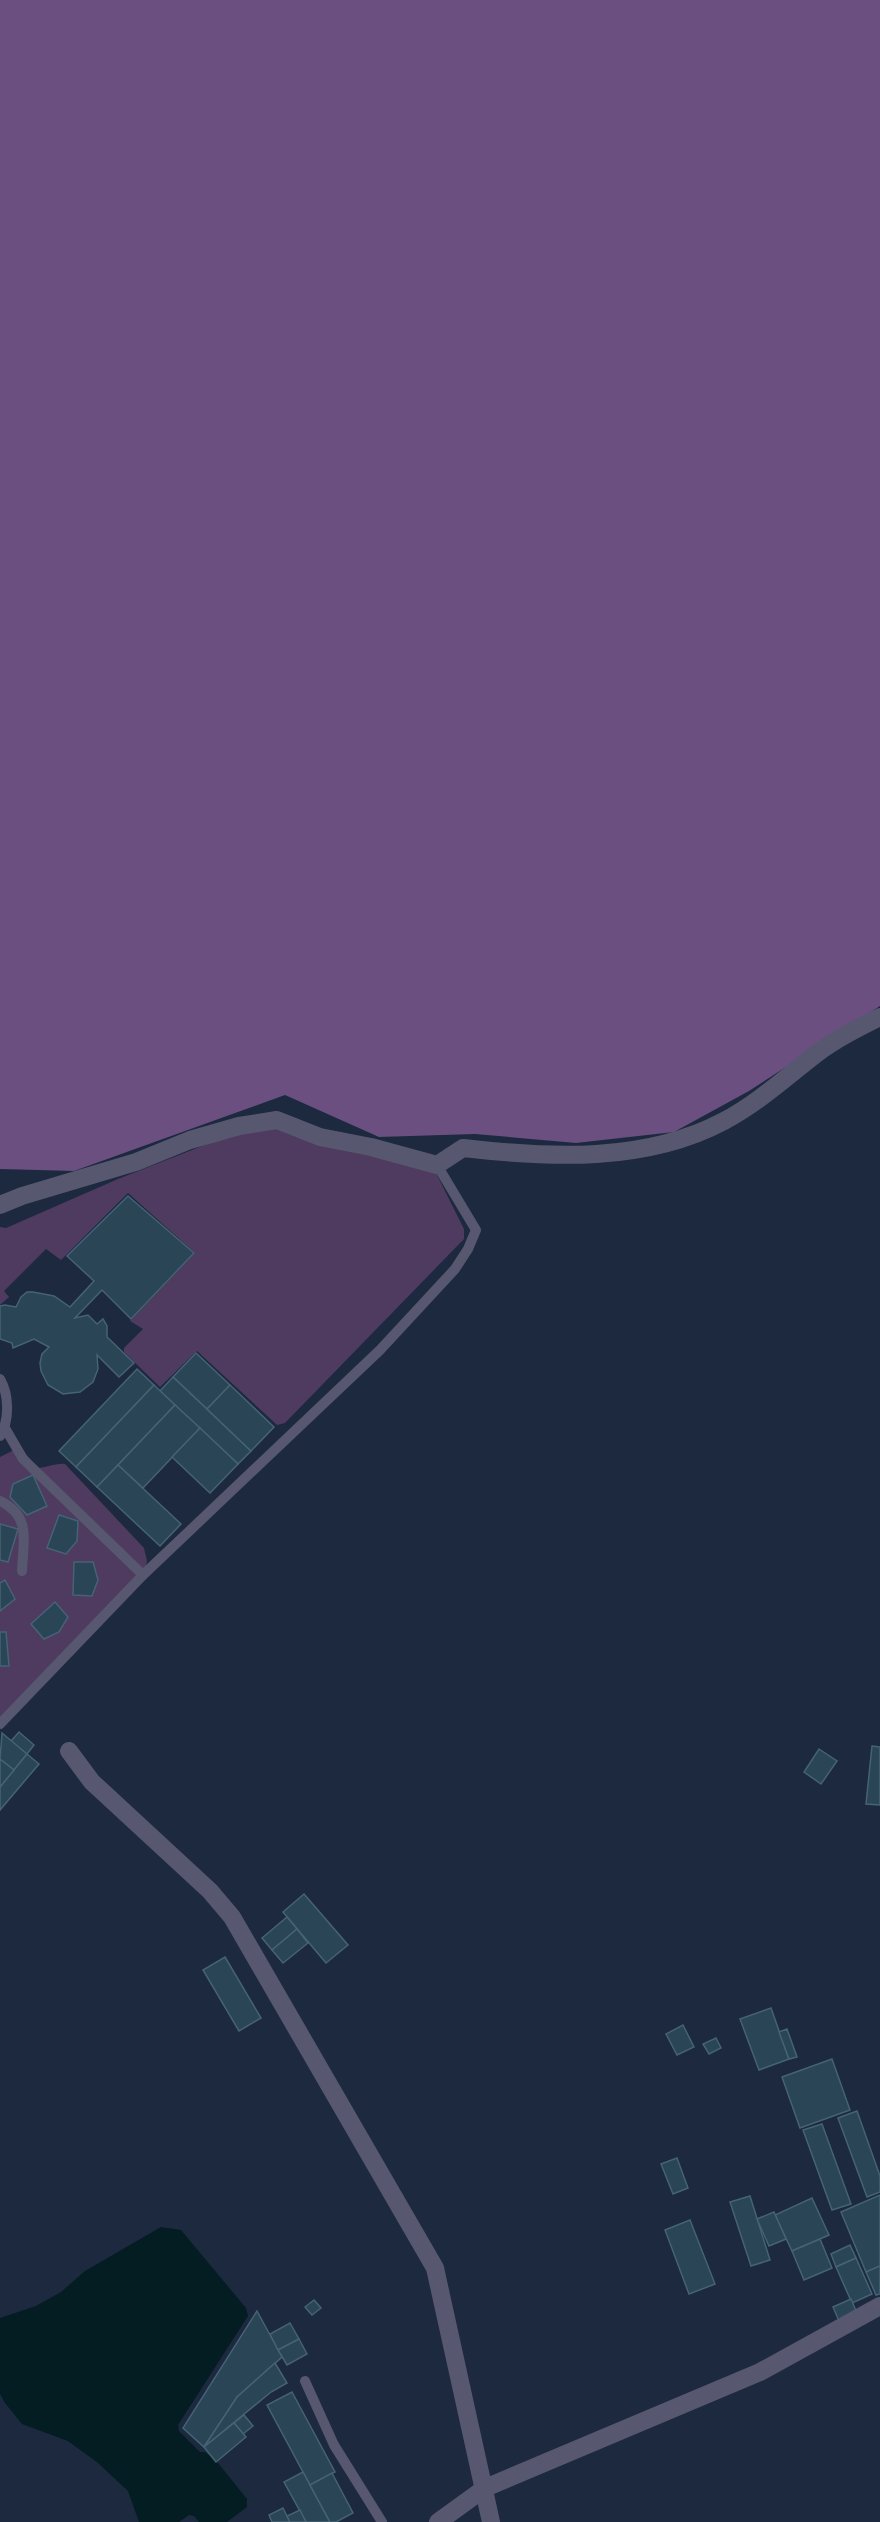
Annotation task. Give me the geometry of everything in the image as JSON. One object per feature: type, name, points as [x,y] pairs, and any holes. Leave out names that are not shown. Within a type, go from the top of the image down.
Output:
[{"type":"street","points":[[0,1205],[22,1196],[136,1162],[190,1140],[240,1126],[277,1120],[320,1137],[371,1147],[437,1165],[463,1148],[519,1154],[620,1153],[678,1140],[724,1121],[779,1084],[818,1052],[855,1029],[880,1017]]},
{"type":"street","points":[[69,1751],[92,1782],[210,1891],[232,1917],[435,2268],[491,2522]]},
{"type":"street","points":[[438,2522],[485,2488],[760,2372],[880,2306]]},
{"type":"lane","points":[[0,1724],[143,1575],[380,1350],[455,1269],[468,1249],[476,1230],[437,1165]]},
{"type":"lane","points":[[0,1378],[7,1401],[3,1432],[22,1459],[143,1575]]},
{"type":"lane","points":[[0,1501],[13,1510],[24,1524],[22,1570]]},
{"type":"lane","points":[[305,2381],[334,2445],[382,2522]]},
{"type":"shaded area","points":[[0,0],[880,0],[880,1006],[749,1091],[674,1132],[576,1143],[475,1134],[379,1137],[285,1095],[74,1171],[0,1169]]},
{"type":"shaded area","points":[[276,1124],[434,1169],[464,1229],[464,1239],[285,1423],[277,1425],[197,1351],[160,1387],[124,1352],[124,1348],[143,1329],[130,1321],[195,1253],[128,1193],[61,1260],[46,1249],[4,1291],[9,1297],[0,1305],[0,1227],[6,1228],[118,1179],[238,1132]]},
{"type":"shaded area","points":[[14,1450],[25,1453],[37,1468],[65,1464],[144,1548],[147,1561],[145,1571],[0,1721],[0,1457]]},
{"type":"shaded area","points":[[161,2227],[181,2230],[246,2308],[248,2316],[178,2425],[179,2431],[200,2452],[205,2452],[218,2463],[247,2499],[247,2507],[227,2522],[199,2522],[194,2516],[189,2515],[179,2522],[139,2522],[128,2491],[98,2463],[68,2441],[22,2424],[0,2394],[0,2318],[36,2306],[61,2292],[85,2271]]},
{"type":"building","points":[[128,1196],[194,1253],[131,1319],[102,1290],[75,1318],[88,1315],[97,1324],[103,1319],[107,1326],[107,1337],[134,1363],[119,1377],[97,1355],[98,1369],[93,1382],[80,1392],[63,1394],[48,1385],[41,1371],[42,1354],[49,1347],[34,1339],[13,1348],[12,1343],[0,1339],[0,1306],[16,1307],[21,1297],[27,1292],[33,1292],[54,1296],[70,1307],[94,1281],[67,1256]]},
{"type":"building","points":[[196,1353],[230,1385],[207,1409],[173,1377]]},
{"type":"building","points":[[137,1369],[154,1385],[76,1467],[59,1451]]},
{"type":"building","points":[[173,1377],[251,1451],[238,1464],[160,1391]]},
{"type":"building","points":[[154,1385],[175,1405],[97,1487],[76,1467]]},
{"type":"building","points":[[230,1385],[274,1427],[251,1451],[207,1409]]},
{"type":"building","points":[[175,1405],[200,1428],[143,1488],[118,1465]]},
{"type":"building","points":[[200,1428],[238,1464],[210,1493],[172,1457]]},
{"type":"building","points":[[118,1465],[181,1524],[160,1546],[97,1487]]},
{"type":"building","points":[[33,1475],[47,1506],[27,1515],[10,1497],[13,1484]]},
{"type":"building","points":[[59,1515],[78,1521],[77,1541],[66,1554],[47,1548]]},
{"type":"building","points":[[0,1524],[18,1529],[8,1562],[0,1560]]},
{"type":"building","points":[[74,1562],[93,1562],[98,1580],[92,1596],[73,1595]]},
{"type":"building","points":[[5,1580],[15,1599],[0,1611],[0,1583]]},
{"type":"building","points":[[55,1602],[68,1617],[59,1632],[44,1639],[31,1624]]},
{"type":"building","points":[[0,1632],[6,1632],[9,1666],[0,1666]]},
{"type":"building","points":[[19,1732],[34,1745],[27,1754],[11,1741]]},
{"type":"building","points":[[2,1733],[27,1754],[14,1770],[0,1759]]},
{"type":"building","points":[[872,1746],[880,1747],[880,1805],[866,1804]]},
{"type":"building","points":[[819,1749],[837,1761],[821,1784],[804,1772]]},
{"type":"building","points":[[27,1754],[39,1764],[0,1810],[0,1787]]},
{"type":"building","points":[[0,1759],[14,1770],[0,1787]]},
{"type":"building","points":[[304,1894],[348,1945],[326,1963],[283,1912]]},
{"type":"building","points":[[287,1917],[297,1929],[272,1950],[262,1938]]},
{"type":"building","points":[[297,1929],[308,1943],[283,1963],[272,1950]]},
{"type":"building","points":[[225,1957],[261,2018],[239,2031],[203,1970]]},
{"type":"building","points":[[771,2008],[789,2059],[759,2070],[740,2019]]},
{"type":"building","points":[[683,2025],[694,2047],[677,2055],[666,2034]]},
{"type":"building","points":[[787,2029],[797,2057],[789,2059],[779,2032]]},
{"type":"building","points":[[716,2038],[721,2048],[709,2054],[703,2044]]},
{"type":"building","points":[[832,2059],[850,2110],[800,2128],[782,2077]]},
{"type":"building","points":[[857,2111],[880,2176],[880,2192],[867,2197],[838,2118]]},
{"type":"building","points":[[822,2124],[851,2204],[832,2210],[803,2130]]},
{"type":"building","points":[[677,2158],[688,2188],[673,2194],[661,2164]]},
{"type":"building","points":[[880,2195],[880,2266],[866,2272],[841,2212]]},
{"type":"building","points":[[750,2196],[770,2260],[751,2266],[730,2202]]},
{"type":"building","points":[[812,2198],[829,2235],[792,2251],[775,2215]]},
{"type":"building","points":[[774,2212],[786,2239],[769,2246],[757,2219]]},
{"type":"building","points":[[690,2220],[715,2284],[689,2294],[665,2230]]},
{"type":"building","points":[[820,2239],[832,2268],[804,2280],[792,2251]]},
{"type":"building","points":[[850,2245],[856,2258],[836,2267],[831,2254]]},
{"type":"building","points":[[856,2258],[872,2294],[852,2303],[836,2267]]},
{"type":"building","points":[[880,2266],[880,2294],[876,2295],[866,2272]]},
{"type":"building","points":[[851,2299],[857,2313],[839,2321],[833,2307]]},
{"type":"building","points":[[314,2300],[321,2308],[312,2315],[305,2307]]},
{"type":"building","points":[[257,2311],[282,2357],[237,2397],[204,2447],[183,2428]]},
{"type":"building","points":[[290,2323],[299,2339],[278,2350],[270,2334]]},
{"type":"building","points":[[299,2339],[307,2354],[287,2365],[278,2350]]},
{"type":"building","points":[[275,2363],[287,2383],[271,2392],[204,2447],[237,2397]]},
{"type":"building","points":[[292,2392],[335,2472],[310,2485],[267,2405]]},
{"type":"building","points":[[244,2415],[253,2426],[243,2434],[234,2423]]},
{"type":"building","points":[[234,2423],[246,2437],[216,2462],[204,2447]]},
{"type":"building","points":[[303,2472],[330,2522],[306,2522],[284,2482]]},
{"type":"building","points":[[332,2473],[353,2513],[336,2522],[330,2522],[310,2485]]},
{"type":"building","points":[[283,2508],[290,2522],[272,2522],[269,2515]]},
{"type":"building","points":[[300,2510],[306,2522],[290,2522],[287,2516]]}]
